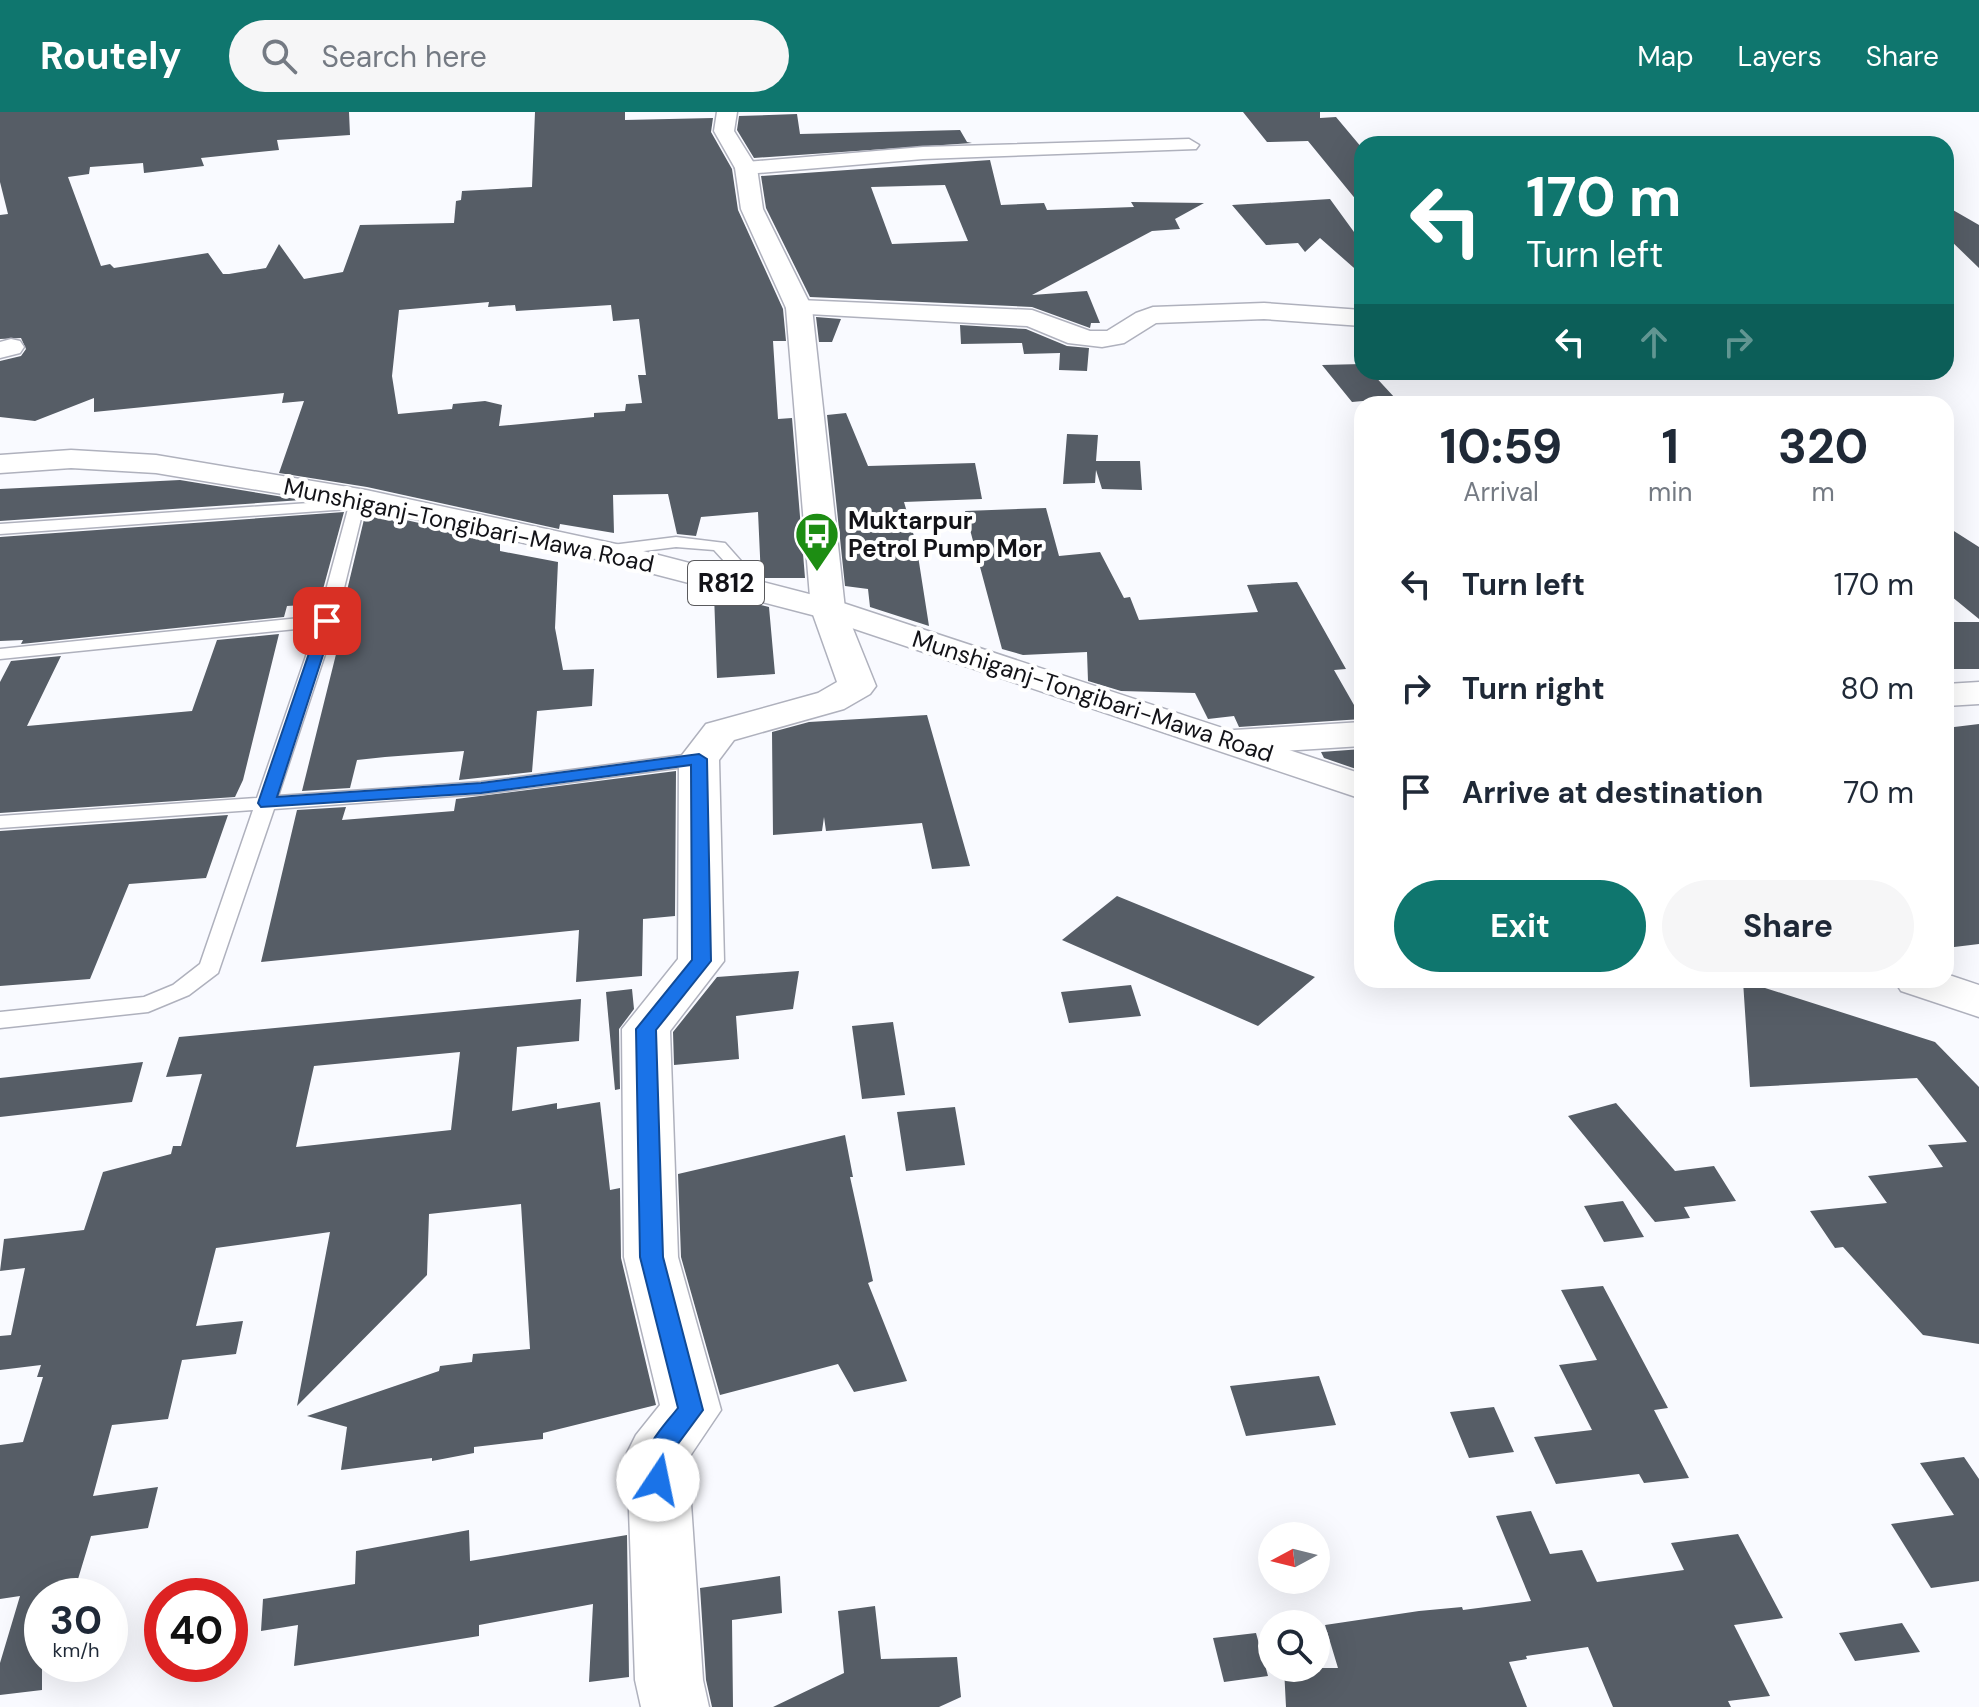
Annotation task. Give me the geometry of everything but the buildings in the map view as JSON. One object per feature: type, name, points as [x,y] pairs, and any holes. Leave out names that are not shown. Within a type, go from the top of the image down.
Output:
[{"type":"street","points":[[675,1707],[669,1680],[657,1453],[691,1410],[651,1257],[646,1029],[701,961],[699,759],[720,732],[831,701],[857,686],[828,609],[799,308],[752,209],[746,168],[724,131],[727,112]]},
{"type":"street","points":[[746,168],[923,153],[1189,145]]},
{"type":"street","points":[[799,308],[1032,318],[1051,331],[1101,338],[1124,333],[1141,319],[1153,315],[1264,311],[1354,317]]},
{"type":"street","name":"Munshiganj-Tongibari-Mawa Road","points":[[4,450],[71,459],[156,464],[362,501],[604,551],[828,609],[1354,784]]},
{"type":"street","points":[[1954,695],[1979,693]]},
{"type":"street","points":[[1234,742],[1354,734]]},
{"type":"street","points":[[1940,988],[1979,1002]]},
{"type":"lane","points":[[0,529],[362,501],[327,621],[210,968],[181,990],[148,1004],[0,1020]]},
{"type":"lane","points":[[0,654],[327,621]]},
{"type":"lane","points":[[0,822],[481,788],[699,759]]},
{"type":"place","name":"Muktarpur Petrol Pump Mor","points":[[817,573]]},
{"type":"route","points":[[327,621],[267,803],[481,788],[699,759],[701,961],[646,1029],[651,1257],[681,1362],[691,1410],[657,1453],[658,1480]]}]
